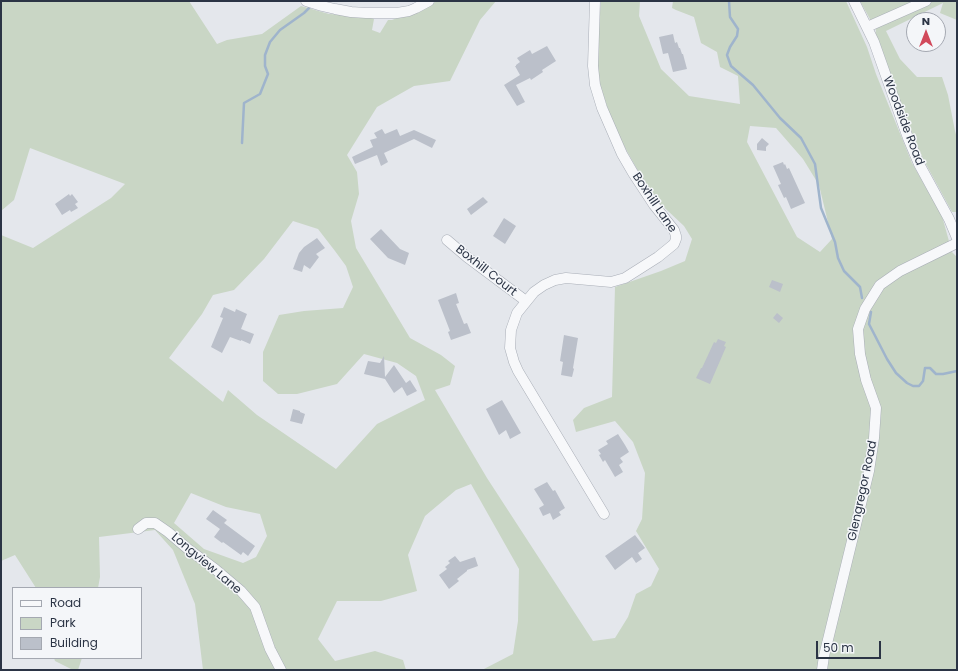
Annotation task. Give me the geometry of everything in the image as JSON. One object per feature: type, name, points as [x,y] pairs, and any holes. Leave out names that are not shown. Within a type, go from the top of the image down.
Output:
[{"type":"street","points":[[307,2],[351,12],[397,13],[409,11],[429,1]]},
{"type":"street","name":"Boxhill Lane","points":[[595,1],[593,66],[595,85],[602,108],[629,166],[654,205],[674,230],[676,239],[674,244],[658,257],[625,278],[612,282],[566,278],[555,280],[544,285],[534,292],[517,313],[511,330],[510,348],[518,371],[604,514]]},
{"type":"street","name":"Woodside Road","points":[[854,1],[874,42],[918,164],[949,219],[957,238]]},
{"type":"street","points":[[867,27],[926,1]]},
{"type":"street","name":"Boxhill Court","points":[[447,240],[526,302]]},
{"type":"street","name":"Glengregor Road","points":[[822,670],[824,656],[869,471],[874,438],[876,408],[866,380],[860,354],[858,329],[865,309],[880,285],[900,270],[957,243]]},
{"type":"street","name":"Longview Lane","points":[[138,529],[146,523],[155,522],[241,591],[255,607],[270,649],[281,670]]},
{"type":"green space","points":[[1,1],[189,1],[217,44],[227,40],[262,34],[301,6],[329,14],[365,16],[374,19],[372,30],[380,33],[388,20],[392,20],[438,1],[496,1],[480,20],[450,81],[414,86],[377,107],[347,155],[357,172],[359,194],[351,221],[356,248],[410,338],[441,355],[455,366],[450,385],[435,390],[487,478],[593,641],[615,638],[628,617],[636,594],[651,586],[659,569],[636,531],[642,519],[645,473],[633,442],[615,421],[576,432],[573,420],[584,408],[612,397],[615,287],[685,261],[692,239],[684,226],[652,196],[614,128],[600,85],[596,58],[601,1],[640,1],[639,16],[661,69],[689,96],[740,104],[738,76],[720,67],[717,52],[701,43],[694,17],[672,8],[673,1],[846,1],[867,47],[876,74],[912,163],[942,216],[952,252],[957,257],[957,670],[482,670],[513,654],[518,621],[519,569],[471,484],[456,490],[425,516],[408,555],[417,591],[381,601],[337,601],[318,639],[335,661],[375,651],[403,660],[406,670],[203,670],[195,604],[173,550],[155,530],[99,537],[100,577],[98,587],[35,587],[15,555],[1,561],[1,235],[33,248],[111,198],[125,184],[30,148],[14,200],[1,211]],"holes":[[[750,126],[776,128],[803,159],[819,185],[832,239],[820,252],[797,237],[747,142]],[[293,221],[318,229],[346,266],[353,287],[343,308],[304,311],[279,315],[263,352],[263,381],[278,394],[297,394],[337,384],[364,354],[397,363],[416,376],[425,400],[377,424],[336,469],[257,415],[228,390],[223,402],[169,358],[202,314],[213,295],[234,290],[264,259]],[[191,493],[226,507],[260,514],[267,536],[256,557],[243,563],[204,549],[174,523]]]},
{"type":"green space","points":[[860,1],[957,1],[957,20],[946,15],[946,12],[940,12],[943,3],[925,12],[906,12],[906,21],[886,31],[900,59],[917,77],[942,77],[948,95],[957,138],[957,212],[952,212],[922,157],[874,42],[876,30]]},
{"type":"green space","points":[[54,659],[82,659],[78,670],[73,670],[55,661]]},
{"type":"building","points":[[673,34],[675,43],[677,42],[683,54],[687,69],[673,72],[668,53],[663,54],[659,37]]},
{"type":"building","points":[[547,46],[556,61],[542,70],[543,72],[531,80],[530,78],[516,85],[525,102],[517,106],[504,85],[520,75],[515,66],[520,62],[517,58],[530,50],[532,54]]},
{"type":"building","points":[[382,129],[385,134],[397,129],[400,136],[414,130],[436,140],[432,148],[414,139],[384,153],[388,162],[381,166],[377,155],[355,164],[352,157],[373,147],[370,140],[377,138],[374,133]]},
{"type":"building","points":[[762,138],[769,144],[766,147],[766,151],[757,150],[757,144]]},
{"type":"building","points":[[783,162],[787,169],[789,168],[805,203],[791,209],[786,197],[784,198],[778,185],[781,184],[773,166]]},
{"type":"building","points":[[69,194],[70,196],[72,194],[78,202],[75,204],[78,208],[71,212],[70,210],[62,215],[55,204]]},
{"type":"building","points":[[483,197],[488,202],[471,215],[467,209]]},
{"type":"building","points":[[504,218],[516,226],[505,244],[493,236]]},
{"type":"building","points":[[381,229],[400,249],[409,253],[405,265],[388,258],[370,239]]},
{"type":"building","points":[[317,238],[325,248],[316,254],[319,257],[310,269],[304,265],[302,272],[293,269],[299,253],[304,247]]},
{"type":"building","points":[[772,280],[783,284],[780,292],[769,287]]},
{"type":"building","points":[[456,293],[459,303],[456,304],[464,324],[467,323],[471,333],[451,340],[448,332],[450,331],[438,300]]},
{"type":"building","points":[[224,307],[235,312],[236,309],[247,314],[241,329],[254,334],[250,344],[230,337],[222,353],[211,347],[223,318],[220,317]]},
{"type":"building","points":[[777,313],[783,318],[779,323],[773,318]]},
{"type":"building","points":[[564,335],[578,338],[572,377],[561,375],[563,362],[560,361]]},
{"type":"building","points":[[718,339],[726,342],[724,346],[726,347],[710,384],[696,378],[714,342],[716,343]]},
{"type":"building","points":[[384,356],[385,377],[394,365],[406,383],[410,380],[417,391],[407,396],[402,387],[394,393],[385,379],[364,374],[368,361],[380,363]]},
{"type":"building","points":[[502,400],[521,433],[510,439],[506,430],[499,435],[486,409]]},
{"type":"building","points":[[293,409],[305,414],[302,424],[290,421]]},
{"type":"building","points":[[618,434],[629,452],[620,458],[623,462],[619,465],[623,472],[615,477],[605,460],[603,462],[599,455],[601,454],[598,450],[608,444],[606,441]]},
{"type":"building","points":[[547,482],[553,491],[555,490],[565,508],[559,512],[561,515],[553,520],[550,513],[543,516],[539,508],[544,505],[534,489]]},
{"type":"building","points":[[213,510],[227,520],[224,523],[255,546],[248,556],[243,552],[241,555],[214,537],[220,529],[206,519]]},
{"type":"building","points":[[635,535],[645,548],[638,553],[642,559],[636,563],[632,557],[615,570],[605,556]]},
{"type":"building","points":[[455,556],[460,562],[475,557],[478,566],[467,570],[457,579],[459,581],[449,589],[439,575],[447,569],[445,567],[450,563],[448,561]]},
{"type":"waterway","points":[[729,1],[730,17],[738,29],[737,36],[727,55],[731,66],[753,85],[780,118],[801,138],[815,164],[821,208],[835,242],[838,258],[844,271],[860,287],[862,298]]},
{"type":"waterway","points":[[242,143],[244,103],[260,94],[268,74],[265,66],[265,55],[270,42],[280,30],[304,13],[312,5]]},
{"type":"waterway","points":[[871,312],[869,324],[896,373],[907,383],[913,386],[919,386],[923,381],[925,368],[930,368],[936,374],[957,371]]}]
